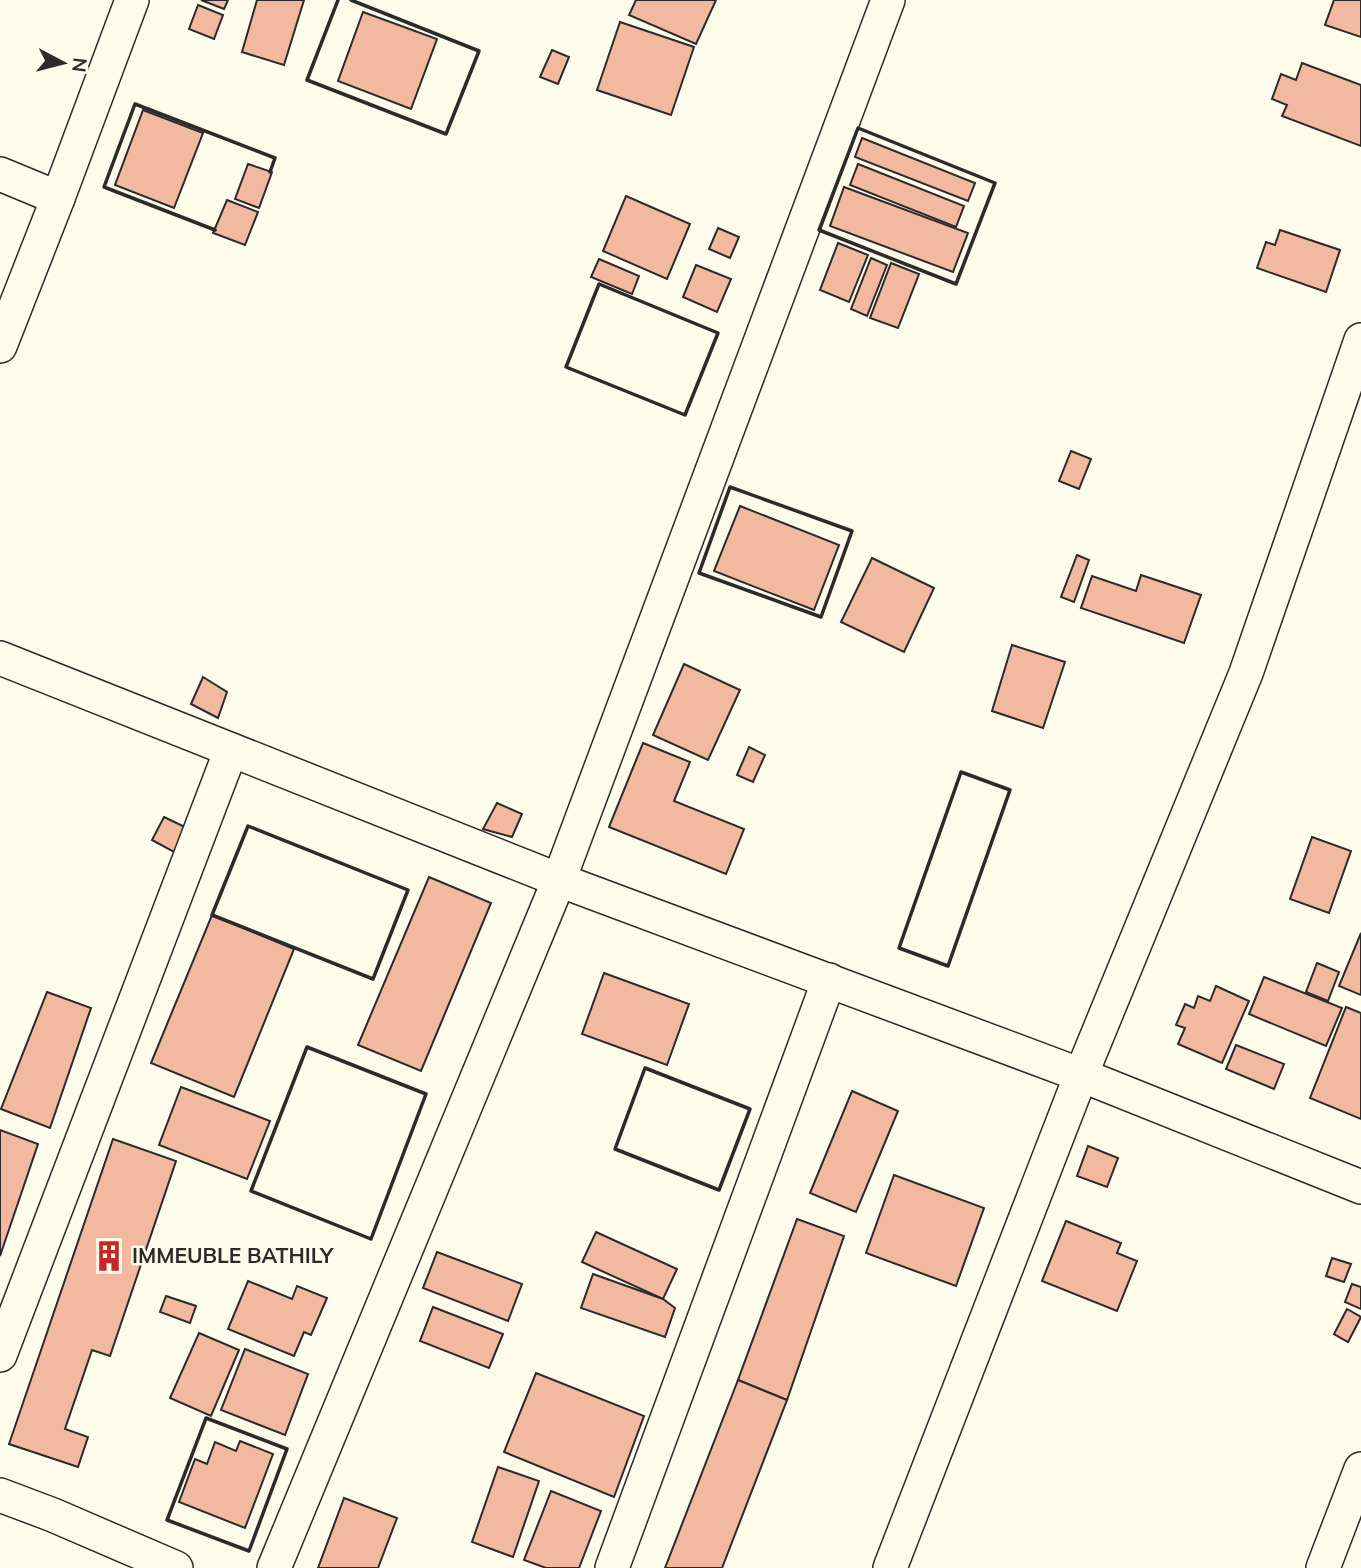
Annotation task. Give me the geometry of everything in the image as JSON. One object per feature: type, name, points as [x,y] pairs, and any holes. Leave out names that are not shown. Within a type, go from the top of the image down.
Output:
[{"type":"street","points":[[0,346],[132,0]]},
{"type":"street","points":[[274,1568],[559,880],[888,0]]},
{"type":"street","points":[[0,174],[58,198]]},
{"type":"street","points":[[890,1568],[1081,1075],[1246,673],[1361,340]]},
{"type":"street","points":[[0,659],[559,880],[1081,1075],[1361,1187]]},
{"type":"street","points":[[0,1355],[231,750]]},
{"type":"street","points":[[612,1568],[830,981]]},
{"type":"street","points":[[1323,1568],[1361,1469]]},
{"type":"street","points":[[0,1496],[53,1515],[176,1568]]},
{"type":"building","points":[[201,0],[228,0],[224,9]]},
{"type":"building","points":[[257,0],[304,0],[284,65],[242,52]]},
{"type":"building","points":[[636,0],[716,0],[696,44],[629,15]]},
{"type":"building","points":[[1334,0],[1361,0],[1361,37],[1325,25]]},
{"type":"building","points":[[198,5],[223,15],[214,39],[189,29]]},
{"type":"building","points":[[363,12],[437,39],[411,109],[338,81]]},
{"type":"building","points":[[620,22],[694,47],[671,115],[597,90]]},
{"type":"building","points":[[552,50],[569,57],[558,84],[540,77]]},
{"type":"building","points":[[1302,63],[1361,85],[1361,146],[1282,116],[1287,105],[1272,99],[1281,74],[1296,80]]},
{"type":"building","points":[[143,110],[203,133],[174,208],[115,185]]},
{"type":"building","points":[[862,138],[975,183],[968,201],[855,157]]},
{"type":"building","points":[[248,164],[272,172],[259,208],[235,199]]},
{"type":"building","points":[[858,164],[964,206],[956,227],[850,185]]},
{"type":"building","points":[[844,187],[968,233],[953,272],[830,226]]},
{"type":"building","points":[[626,196],[690,224],[667,279],[603,251]]},
{"type":"building","points":[[227,200],[258,212],[245,245],[213,233]]},
{"type":"building","points":[[718,228],[739,237],[730,258],[709,249]]},
{"type":"building","points":[[1280,230],[1340,250],[1326,292],[1257,268],[1266,242],[1275,245]]},
{"type":"building","points":[[838,243],[868,255],[849,302],[820,290]]},
{"type":"building","points":[[871,258],[887,265],[867,316],[851,309]]},
{"type":"building","points":[[599,259],[639,276],[632,294],[591,277]]},
{"type":"building","points":[[891,263],[919,274],[898,328],[870,318]]},
{"type":"building","points":[[696,265],[731,279],[717,312],[683,297]]},
{"type":"building","points":[[1071,451],[1091,459],[1079,489],[1059,481]]},
{"type":"building","points":[[740,506],[839,545],[814,610],[714,571]]},
{"type":"building","points":[[1077,555],[1089,560],[1074,602],[1061,597]]},
{"type":"building","points":[[872,558],[934,588],[904,652],[841,622]]},
{"type":"building","points":[[1141,575],[1201,595],[1184,643],[1081,608],[1092,576],[1136,591]]},
{"type":"building","points":[[1012,645],[1065,662],[1043,728],[992,711]]},
{"type":"building","points":[[684,664],[740,690],[708,760],[653,735]]},
{"type":"building","points":[[203,677],[227,692],[218,718],[191,704]]},
{"type":"building","points":[[643,743],[690,762],[674,801],[744,829],[726,874],[609,827]]},
{"type":"building","points":[[749,747],[765,755],[753,782],[737,775]]},
{"type":"building","points":[[497,803],[522,814],[512,837],[483,829]]},
{"type":"building","points":[[164,817],[187,828],[174,852],[152,840]]},
{"type":"building","points":[[1312,837],[1351,851],[1329,913],[1290,899]]},
{"type":"building","points":[[429,877],[491,903],[421,1071],[358,1045]]},
{"type":"building","points":[[212,915],[294,949],[234,1097],[151,1063]]},
{"type":"building","points":[[1361,933],[1361,995],[1339,986]]},
{"type":"building","points":[[1317,963],[1339,972],[1328,1001],[1306,992]]},
{"type":"building","points":[[604,973],[689,1004],[667,1065],[582,1034]]},
{"type":"building","points":[[1264,977],[1342,1008],[1326,1046],[1249,1014]]},
{"type":"building","points":[[1216,986],[1249,1001],[1222,1063],[1178,1044],[1185,1028],[1176,1025],[1185,1004],[1194,1008],[1198,996],[1210,1001]]},
{"type":"building","points":[[47,992],[91,1008],[50,1128],[1,1109]]},
{"type":"building","points":[[1346,1007],[1361,1013],[1361,1119],[1310,1098]]},
{"type":"building","points":[[1236,1045],[1284,1064],[1274,1089],[1226,1069]]},
{"type":"building","points":[[181,1087],[270,1121],[247,1179],[159,1145]]},
{"type":"building","points":[[852,1091],[898,1111],[856,1212],[810,1193]]},
{"type":"building","points":[[0,1130],[38,1144],[0,1256]]},
{"type":"building","name":"IMMEUBLE BATHILY","points":[[113,1139],[176,1161],[110,1356],[92,1350],[65,1429],[88,1437],[78,1467],[9,1444]]},
{"type":"building","points":[[1088,1146],[1118,1158],[1107,1187],[1077,1176]]},
{"type":"building","points":[[894,1175],[984,1208],[956,1286],[866,1253]]},
{"type":"building","points":[[797,1219],[844,1236],[787,1400],[738,1380]]},
{"type":"building","points":[[1066,1221],[1121,1243],[1117,1253],[1137,1261],[1117,1311],[1042,1281]]},
{"type":"building","points":[[596,1232],[677,1269],[663,1299],[582,1262]]},
{"type":"building","points":[[437,1252],[522,1284],[508,1321],[423,1288]]},
{"type":"building","points":[[1332,1258],[1351,1264],[1344,1282],[1326,1276]]},
{"type":"building","points":[[593,1274],[663,1299],[675,1308],[665,1337],[581,1308]]},
{"type":"building","points":[[248,1281],[292,1299],[297,1286],[327,1298],[311,1335],[304,1332],[294,1356],[228,1329]]},
{"type":"building","points":[[1352,1284],[1361,1287],[1361,1309],[1345,1302]]},
{"type":"building","points":[[166,1296],[196,1306],[190,1323],[160,1312]]},
{"type":"building","points":[[433,1307],[503,1334],[489,1368],[420,1341]]},
{"type":"building","points":[[1347,1309],[1361,1317],[1348,1342],[1334,1334]]},
{"type":"building","points":[[199,1333],[239,1350],[211,1416],[170,1398]]},
{"type":"building","points":[[245,1349],[308,1374],[285,1435],[221,1410]]},
{"type":"building","points":[[536,1373],[644,1416],[614,1497],[504,1452]]},
{"type":"building","points":[[738,1380],[787,1400],[722,1568],[665,1568]]},
{"type":"building","points":[[240,1441],[273,1454],[245,1528],[179,1502],[195,1459],[207,1464],[215,1442],[236,1451]]},
{"type":"building","points":[[498,1467],[539,1481],[513,1557],[472,1542]]},
{"type":"building","points":[[551,1491],[601,1511],[579,1568],[546,1568],[524,1560]]},
{"type":"building","points":[[344,1498],[397,1518],[378,1568],[318,1568]]},
{"type":"wall","points":[[338,0],[307,80],[446,134],[479,51],[351,0]]},
{"type":"wall","points":[[215,230],[104,187],[135,104],[275,158],[270,172]]},
{"type":"wall","points":[[858,128],[995,183],[956,284],[819,230],[858,128]]},
{"type":"wall","points":[[599,284],[718,333],[685,415],[566,367],[599,284]]},
{"type":"wall","points":[[730,487],[852,531],[821,617],[699,573],[730,487]]},
{"type":"wall","points":[[961,772],[1010,790],[948,966],[899,948],[961,772]]},
{"type":"wall","points":[[248,826],[408,890],[373,979],[212,915],[248,826]]},
{"type":"wall","points":[[307,1047],[426,1094],[371,1239],[251,1191],[307,1047]]},
{"type":"wall","points":[[645,1068],[750,1109],[719,1190],[615,1149],[645,1068]]},
{"type":"wall","points":[[206,1418],[287,1449],[249,1551],[167,1520],[206,1418]]},
{"type":"place","name":"IMMEUBLE BATHILY","points":[[109,1256]]}]
